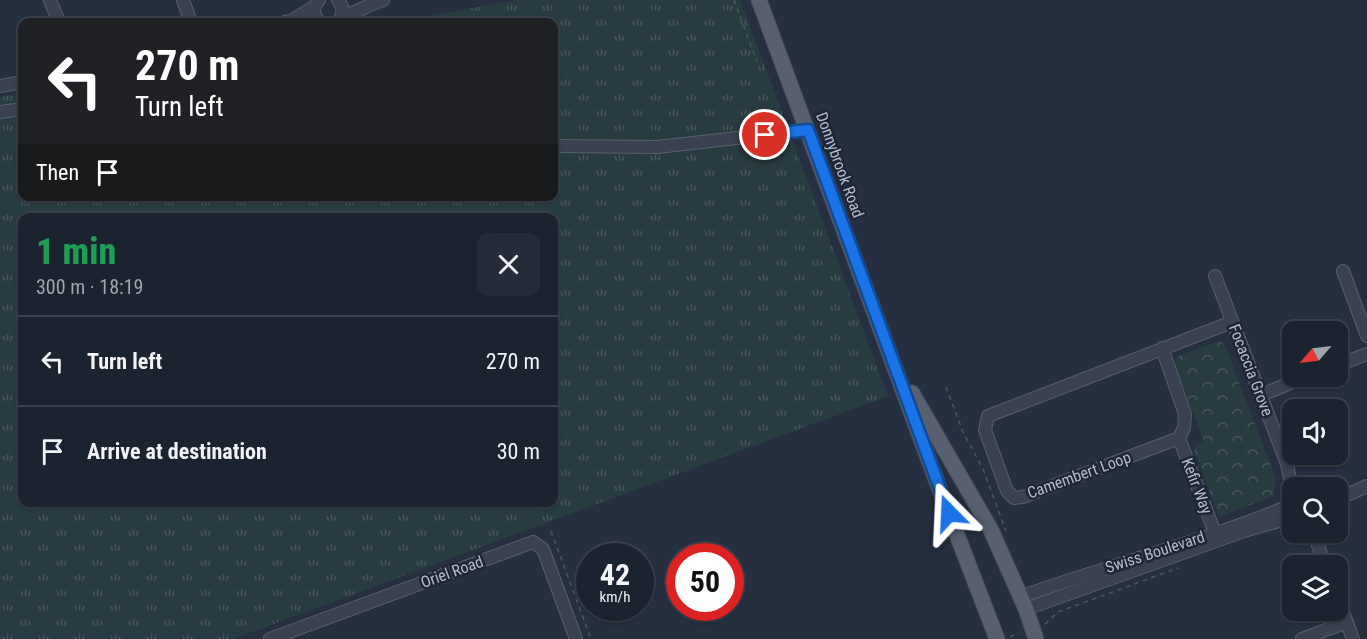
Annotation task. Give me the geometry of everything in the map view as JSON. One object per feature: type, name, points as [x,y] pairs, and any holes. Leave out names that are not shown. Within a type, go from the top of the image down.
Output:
[{"type":"main road","name":"Donnybrook Road","points":[[759,0],[997,639]]},
{"type":"main road","name":"Donnybrook Road","points":[[886,342],[918,404],[991,530],[1036,639]]},
{"type":"street","points":[[50,0],[57,18]]},
{"type":"street","points":[[183,0],[190,18]]},
{"type":"street","points":[[338,0],[343,8],[340,18]]},
{"type":"street","points":[[343,18],[383,0]]},
{"type":"street","points":[[294,18],[317,2]]},
{"type":"street","points":[[317,2],[317,18]]},
{"type":"street","points":[[0,86],[18,83]]},
{"type":"street","points":[[0,112],[18,110]]},
{"type":"street","points":[[558,146],[657,147],[808,130]]},
{"type":"street","points":[[1343,271],[1367,336]]},
{"type":"street","name":"Focaccia Grove","points":[[1215,276],[1282,451]]},
{"type":"street","name":"Camembert Loop","points":[[1179,438],[1023,497],[1014,498],[1007,491],[985,430],[988,416],[1232,322]]},
{"type":"street","points":[[1162,348],[1185,414],[1184,428],[1179,438]]},
{"type":"street","points":[[1348,361],[1367,354]]},
{"type":"street","points":[[1261,395],[1282,387]]},
{"type":"street","name":"Kefir Way","points":[[1179,438],[1215,533]]},
{"type":"street","points":[[1348,494],[1367,486]]},
{"type":"street","points":[[1348,493],[1352,492]]},
{"type":"street","name":"Swiss Boulevard","points":[[1023,603],[1056,584],[1282,511]]},
{"type":"street","name":"Swiss Boulevard","points":[[1023,603],[1279,521],[1282,518]]},
{"type":"street","name":"Oriel Road","points":[[270,639],[533,542],[543,549],[576,639]]},
{"type":"street","points":[[1302,639],[1347,622],[1353,639]]},
{"type":"path","points":[[734,0],[757,63]]},
{"type":"path","points":[[946,387],[963,432],[983,469],[1007,534]]},
{"type":"path","points":[[551,531],[591,639]]},
{"type":"path","points":[[1045,624],[1058,612],[1177,568]]},
{"type":"green space","points":[[517,0],[740,0],[888,396],[233,639],[0,639],[0,97],[18,94],[18,201],[558,201],[558,18],[420,18]]},
{"type":"green space","points":[[1218,341],[1224,343],[1276,479],[1273,496],[1219,517],[1194,451],[1196,445],[1204,441],[1174,363],[1176,357]]},
{"type":"route","points":[[765,135],[808,130],[949,513]]}]
